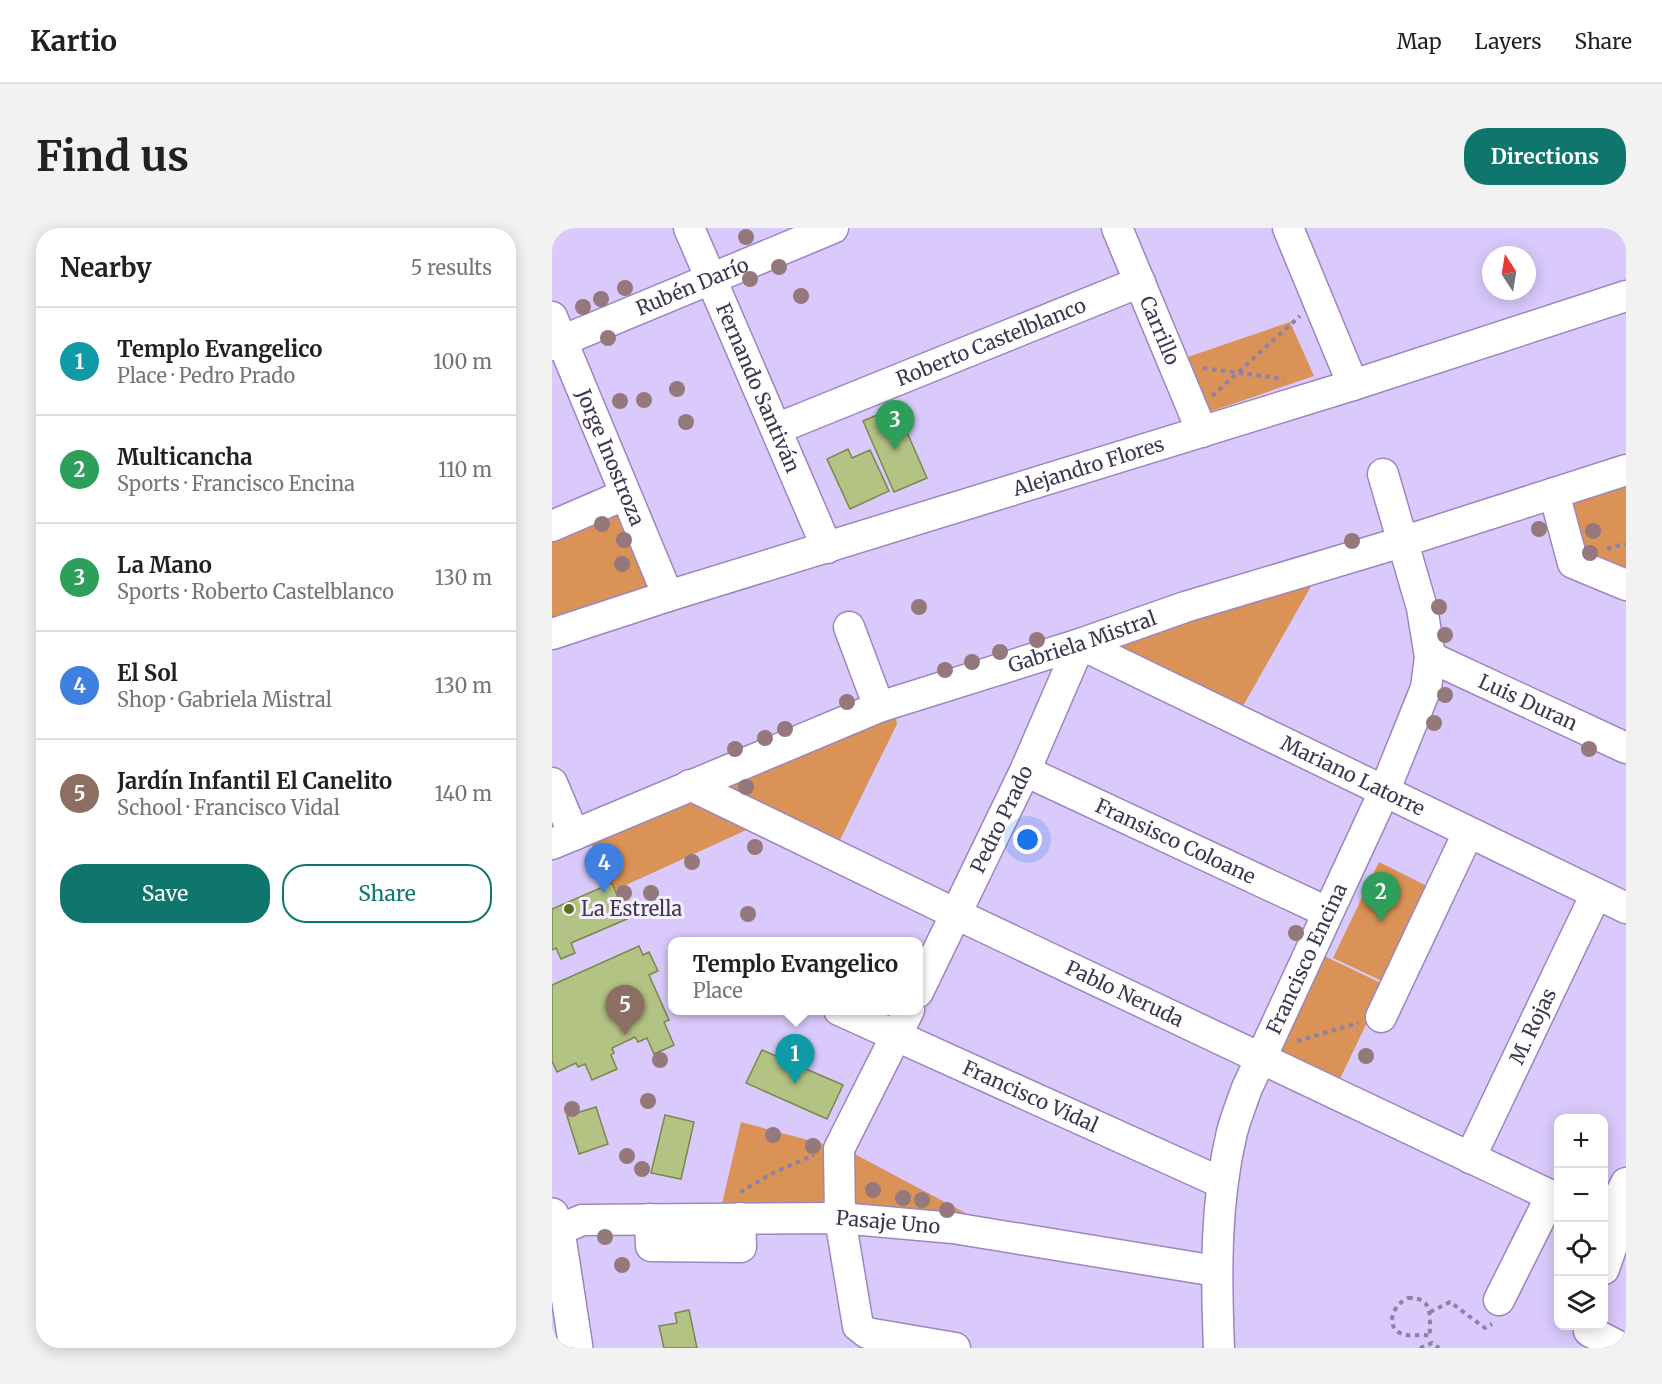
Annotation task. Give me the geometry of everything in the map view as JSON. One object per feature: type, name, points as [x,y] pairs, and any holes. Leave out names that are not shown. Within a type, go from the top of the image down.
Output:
[{"type":"main road","points":[[554,1227],[576,1348]]},
{"type":"street","name":"Fernando Santiván","points":[[689,228],[827,548]]},
{"type":"street","name":"Rubén Darío","points":[[555,334],[711,279],[833,228]]},
{"type":"street","name":"Carrillo","points":[[1117,228],[1198,422]]},
{"type":"street","points":[[1288,228],[1353,385]]},
{"type":"street","name":"Roberto Castelblanco","points":[[776,429],[1140,282]]},
{"type":"street","name":"Alejandro Flores","points":[[552,634],[827,548],[1198,422],[1353,385],[1626,296]]},
{"type":"street","name":"Jorge Inostroza","points":[[555,334],[668,596]]},
{"type":"street","name":"Gabriela Mistral","points":[[563,840],[879,706],[1080,644],[1185,607],[1402,542],[1626,470]]},
{"type":"street","name":"Francisco Encina","points":[[1219,1348],[1216,1271],[1222,1184],[1232,1130],[1247,1088],[1384,792],[1426,688],[1430,657],[1422,608],[1383,474]]},
{"type":"street","points":[[1554,493],[1573,563],[1626,585]]},
{"type":"street","points":[[552,526],[624,495]]},
{"type":"street","points":[[849,627],[879,706]]},
{"type":"street","name":"Pedro Prado","points":[[923,982],[1025,771],[1080,644]]},
{"type":"street","name":"Mariano Latorre","points":[[1080,644],[1626,908]]},
{"type":"street","name":"Luis Duran","points":[[1430,657],[1626,748]]},
{"type":"street","name":"Fransisco Coloane","points":[[1025,771],[1327,912]]},
{"type":"street","points":[[552,783],[563,840]]},
{"type":"street","name":"Pablo Neruda","points":[[690,785],[1554,1198]]},
{"type":"street","points":[[1381,1017],[1468,833]]},
{"type":"street","name":"M. Rojas","points":[[1470,1158],[1596,894]]},
{"type":"street","name":"Francisco Vidal","points":[[860,1015],[903,1023],[1222,1184]]},
{"type":"street","points":[[903,1023],[844,1135],[839,1149],[840,1218],[858,1326],[867,1333],[955,1348]]},
{"type":"street","points":[[1612,1269],[1614,1226],[1626,1183]]},
{"type":"street","points":[[1499,1300],[1554,1200]]},
{"type":"street","name":"Pasaje Uno","points":[[554,1227],[582,1220],[650,1219],[739,1206],[953,1228],[1216,1271]]},
{"type":"street","points":[[1589,1330],[1616,1345]]},
{"type":"path","points":[[1198,422],[1237,374],[1284,329],[1308,310]]},
{"type":"path","points":[[1173,362],[1237,374],[1290,380]]},
{"type":"path","points":[[1293,1042],[1381,1017]]},
{"type":"path","points":[[739,1206],[773,1173],[824,1150],[839,1149]]},
{"type":"path","points":[[1430,1336],[1400,1333],[1393,1323],[1392,1316],[1396,1305],[1408,1298],[1421,1300],[1426,1304],[1430,1312],[1432,1343],[1439,1348]]},
{"type":"path","points":[[1430,1312],[1450,1302],[1485,1328],[1491,1326],[1498,1315],[1499,1300]]},
{"type":"path","points":[[1420,1348],[1432,1343]]},
{"type":"shaded area","points":[[1290,322],[1314,376],[1203,414],[1179,360]]},
{"type":"shaded area","points":[[1626,480],[1626,576],[1579,553],[1562,500]]},
{"type":"shaded area","points":[[621,504],[655,587],[552,624],[552,533]]},
{"type":"shaded area","points":[[1314,581],[1239,713],[1112,654],[1113,643]]},
{"type":"shaded area","points":[[894,711],[897,724],[839,842],[729,790],[731,778]]},
{"type":"shaded area","points":[[685,803],[705,806],[753,827],[615,890],[591,843]]},
{"type":"shaded area","points":[[1379,862],[1429,887],[1384,982],[1333,958]]},
{"type":"shaded area","points":[[1318,953],[1385,985],[1338,1083],[1281,1055],[1275,1040]]},
{"type":"shaded area","points":[[741,1122],[849,1151],[971,1216],[722,1204]]},
{"type":"building","points":[[896,407],[927,478],[894,492],[863,421]]},
{"type":"building","points":[[848,449],[852,458],[870,450],[889,491],[850,509],[827,459]]},
{"type":"building","points":[[612,883],[627,919],[571,943],[575,953],[561,959],[556,948],[552,950],[552,909]]},
{"type":"building","points":[[639,946],[643,955],[649,952],[658,971],[649,975],[669,1020],[664,1022],[674,1045],[654,1054],[647,1038],[638,1042],[635,1037],[612,1048],[614,1053],[611,1055],[617,1069],[592,1080],[585,1064],[578,1067],[576,1063],[557,1072],[552,1061],[552,985]]},
{"type":"building","points":[[762,1050],[843,1085],[827,1119],[746,1083]]},
{"type":"building","points":[[596,1107],[608,1144],[579,1154],[567,1116]]},
{"type":"building","points":[[665,1115],[694,1122],[681,1179],[651,1173]]},
{"type":"building","points":[[689,1310],[697,1348],[664,1348],[659,1326],[677,1323],[675,1313]]},
{"type":"place","name":"La Mano","points":[[895,450]]},
{"type":"place","name":"El Sol","points":[[604,893]]},
{"type":"place","name":"La Estrella","points":[[569,909]]},
{"type":"place","name":"Multicancha","points":[[1381,922]]},
{"type":"place","name":"Jardín Infantil El Canelito","points":[[625,1035]]},
{"type":"place","name":"Templo Evangelico","points":[[795,1084]]}]
